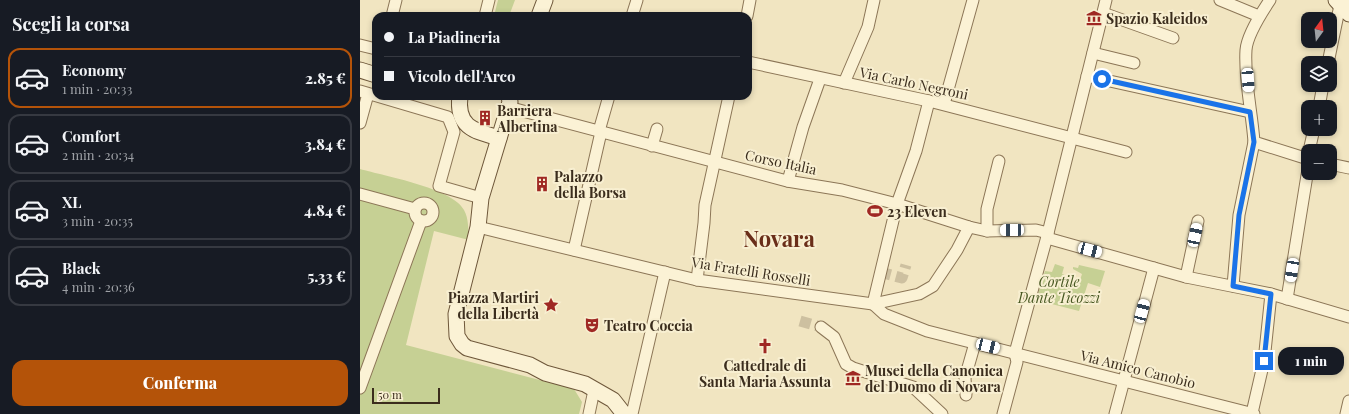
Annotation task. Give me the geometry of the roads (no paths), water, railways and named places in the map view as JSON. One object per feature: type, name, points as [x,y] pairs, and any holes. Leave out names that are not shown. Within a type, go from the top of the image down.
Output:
[{"type":"street","points":[[393,12],[396,0]]},
{"type":"street","points":[[486,12],[489,0]]},
{"type":"street","points":[[540,12],[545,0]]},
{"type":"street","points":[[633,12],[637,0]]},
{"type":"street","points":[[747,12],[750,0]]},
{"type":"street","points":[[844,83],[868,27],[874,0]]},
{"type":"street","points":[[944,104],[973,0]]},
{"type":"street","points":[[1004,410],[1017,362],[1015,353],[1048,236],[1106,0]]},
{"type":"street","points":[[1220,0],[1259,16]]},
{"type":"street","points":[[1233,286],[1239,215],[1254,142],[1250,112],[1246,48],[1259,16],[1270,0]]},
{"type":"street","points":[[1330,56],[1343,5]]},
{"type":"street","points":[[1103,13],[1173,38]]},
{"type":"street","points":[[360,45],[372,48]]},
{"type":"street","points":[[1093,52],[1134,63]]},
{"type":"street","points":[[360,61],[372,65]]},
{"type":"street","name":"Via Carlo Negroni","points":[[752,63],[820,79],[944,104],[1126,152]]},
{"type":"street","points":[[360,70],[372,74]]},
{"type":"street","points":[[1087,76],[1250,112]]},
{"type":"street","points":[[787,181],[803,127],[820,79]]},
{"type":"street","points":[[360,123],[364,93]]},
{"type":"street","points":[[386,100],[449,120],[454,132],[439,186],[481,198]]},
{"type":"street","points":[[457,100],[467,126],[473,130],[499,138]]},
{"type":"street","points":[[574,250],[608,100]]},
{"type":"street","points":[[697,280],[704,223],[704,204],[715,163],[728,100]]},
{"type":"street","points":[[509,101],[481,198],[478,227],[456,314],[457,336],[462,344],[467,348],[530,365],[545,373],[585,384],[605,394],[624,414]]},
{"type":"street","name":"Corso Italia","points":[[509,101],[600,132],[715,163],[787,181],[842,190],[897,204],[969,227],[987,231],[1036,230],[1048,236],[1154,268],[1271,294],[1349,317]]},
{"type":"street","points":[[930,101],[916,151],[897,204],[874,298],[919,294],[933,286],[957,250],[969,227]]},
{"type":"street","points":[[652,146],[657,129]]},
{"type":"street","points":[[1254,142],[1301,157]]},
{"type":"street","points":[[987,231],[987,209],[999,161]]},
{"type":"street","points":[[1337,165],[1349,168]]},
{"type":"street","points":[[1287,299],[1306,180]]},
{"type":"street","points":[[360,194],[415,209]]},
{"type":"street","points":[[422,202],[428,203],[432,208],[432,217],[427,221],[421,221],[415,214],[415,209],[422,202]]},
{"type":"street","points":[[360,388],[421,221]]},
{"type":"street","points":[[1186,276],[1198,221]]},
{"type":"street","name":"Via Fratelli Rosselli","points":[[478,227],[697,280],[874,298],[884,314],[927,331],[1015,353]]},
{"type":"street","points":[[1115,414],[1154,268]]},
{"type":"street","points":[[632,414],[665,272]]},
{"type":"street","points":[[1253,414],[1264,361],[1271,294]]},
{"type":"street","points":[[821,327],[834,337],[846,364],[853,368],[913,387],[931,406],[942,414]]},
{"type":"street","points":[[966,395],[965,378],[975,343]]},
{"type":"street","name":"Via Amico Canobio","points":[[1015,353],[1253,414]]},
{"type":"street","points":[[589,414],[594,395]]},
{"type":"street","points":[[1346,414],[1349,401]]},
{"type":"tunnel","points":[[880,272],[902,278],[906,265]]},
{"type":"tunnel","points":[[800,321],[821,327]]},
{"type":"place","name":"Spazio Kaleidos","points":[[1094,18]]},
{"type":"place","name":"Barriera Albertina","points":[[485,118]]},
{"type":"place","name":"Palazzo della Borsa","points":[[542,184]]},
{"type":"place","name":"23 Eleven","points":[[875,211]]},
{"type":"place","name":"Piazza Martiri della Libertà","points":[[551,305]]},
{"type":"place","name":"Teatro Coccia","points":[[592,325]]},
{"type":"place","name":"Cattedrale di Santa Maria Assunta","points":[[765,346]]},
{"type":"place","name":"Musei della Canonica del Duomo di Novara","points":[[853,378]]},
{"type":"district","name":"Novara","points":[[779,238]]},
{"type":"park label","name":"Cortile Dante Ticozzi","points":[[1059,290]]}]
